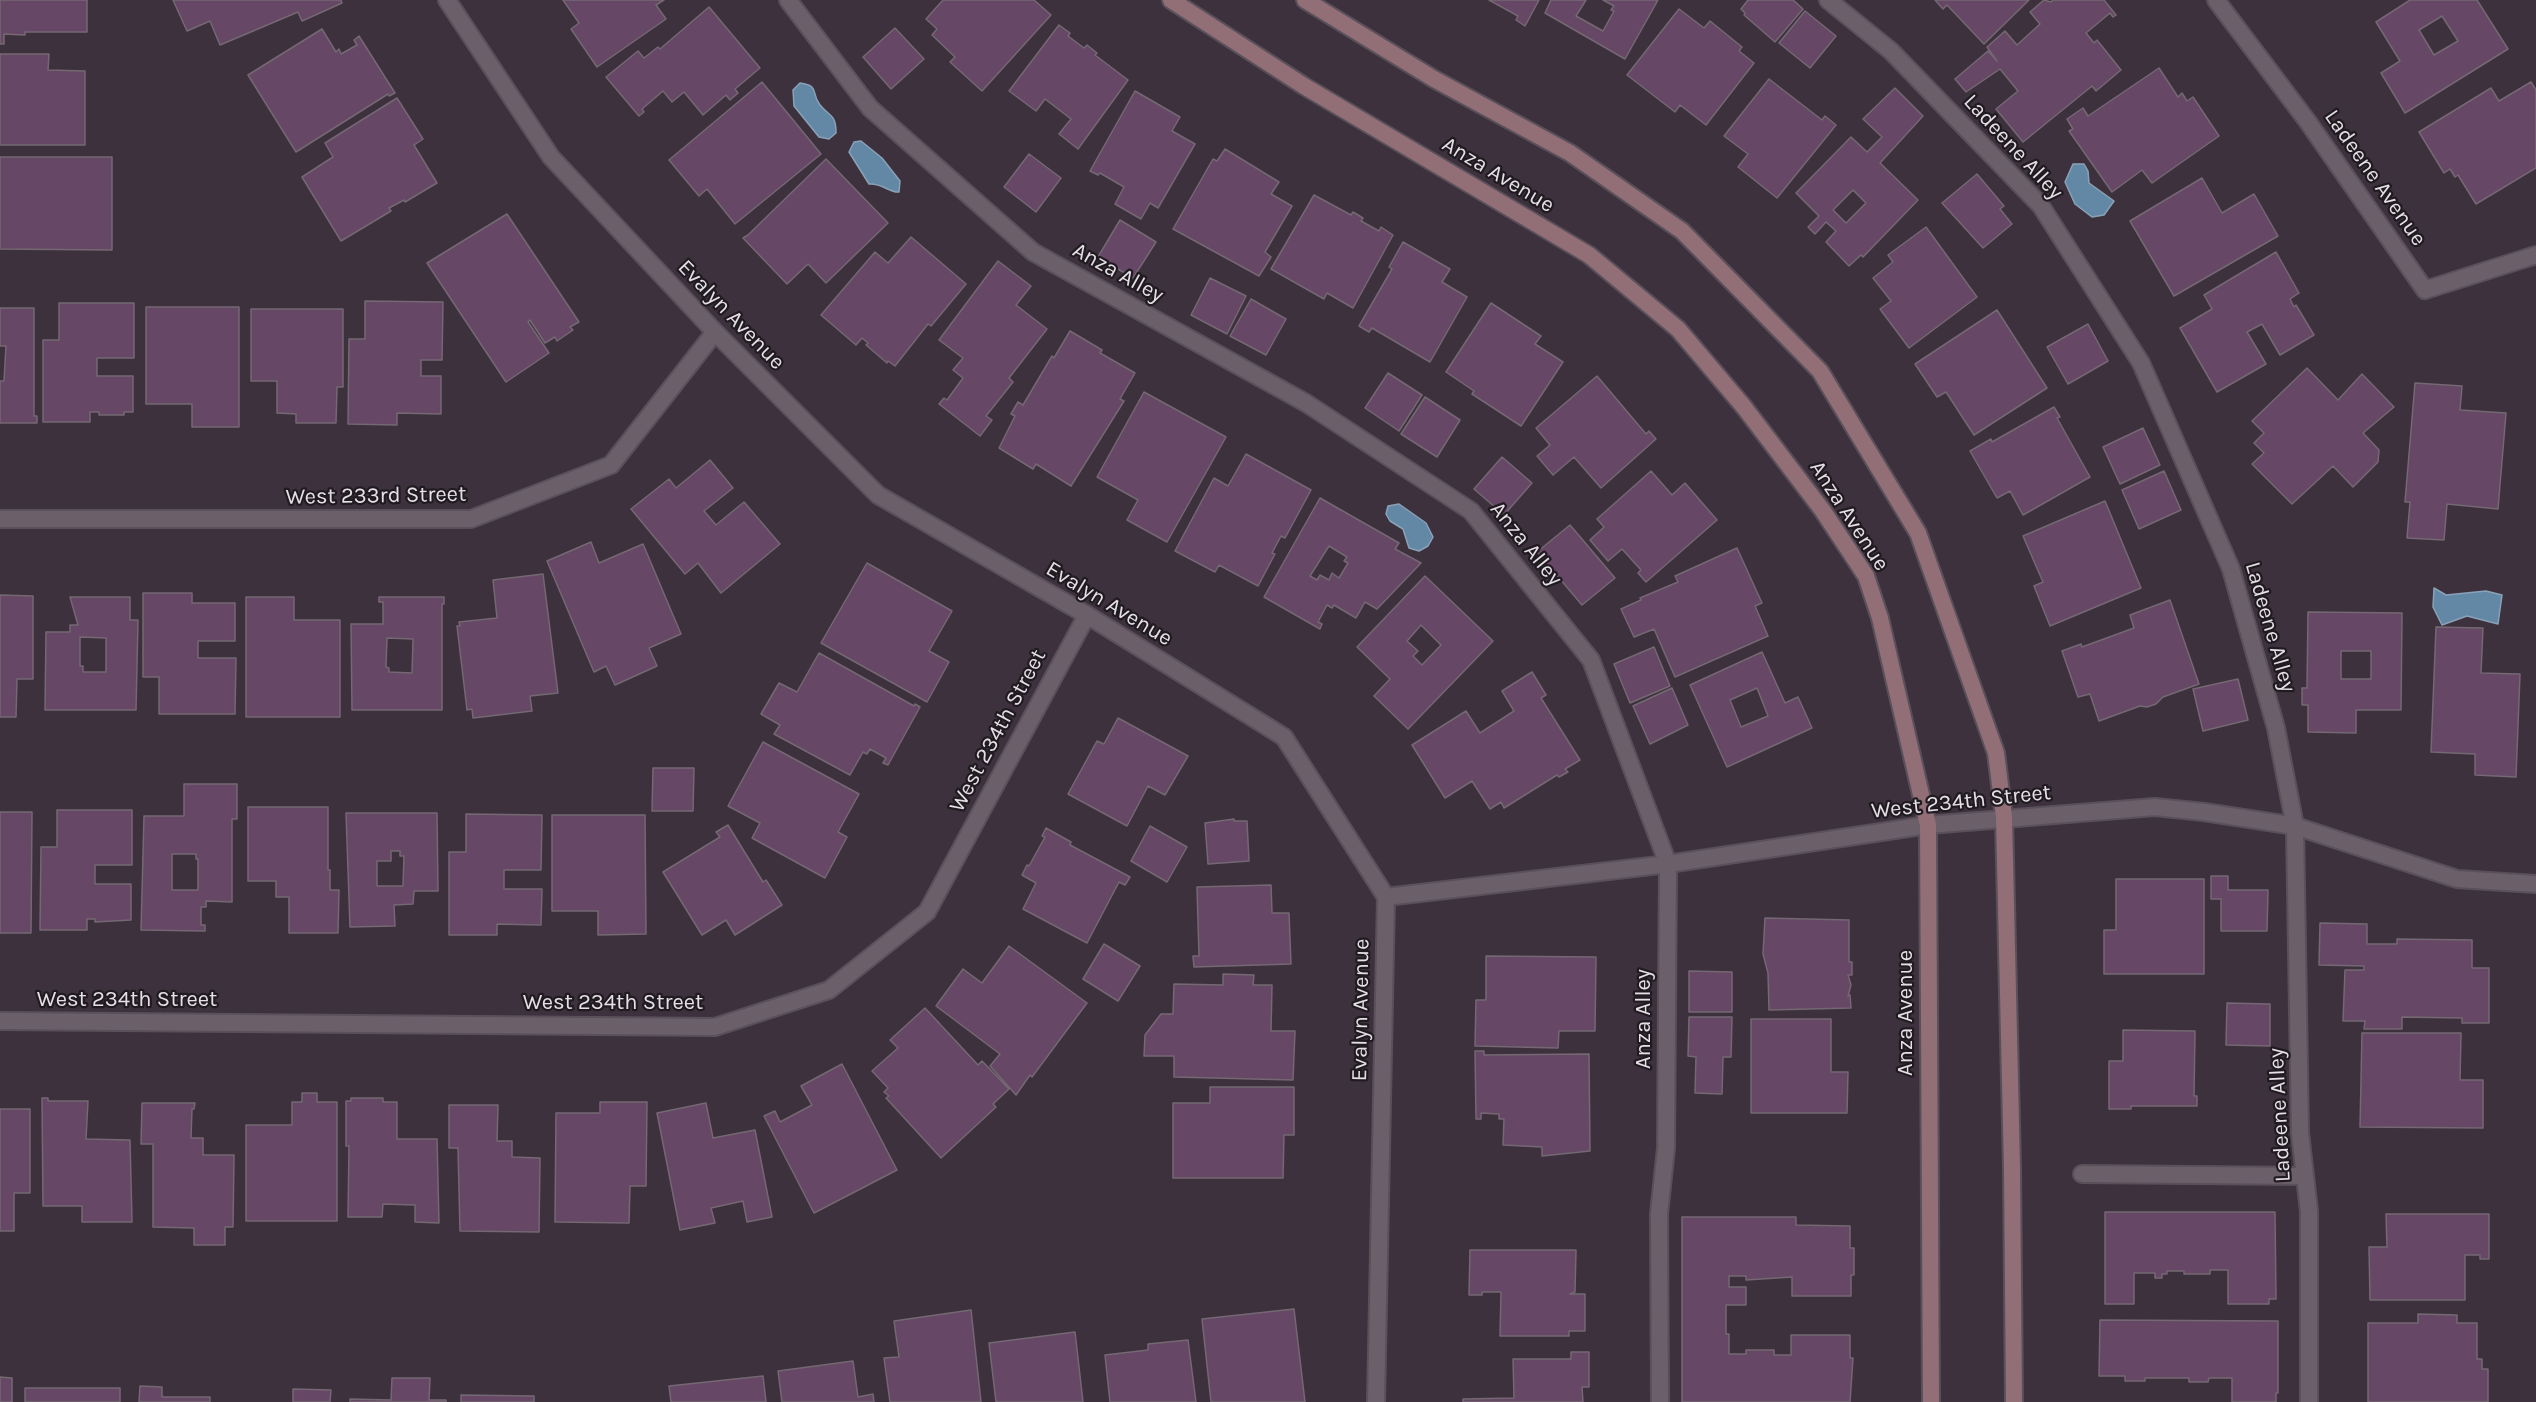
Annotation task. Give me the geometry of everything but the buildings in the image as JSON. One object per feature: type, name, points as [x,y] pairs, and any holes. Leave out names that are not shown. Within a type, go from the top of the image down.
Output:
[{"type":"main road","name":"Anza Avenue","points":[[1171,0],[1304,86],[1589,255],[1678,329],[1744,407],[1823,511],[1866,576],[1880,618],[1928,825],[1931,1402]]},
{"type":"main road","name":"Anza Avenue","points":[[1305,0],[1434,79],[1570,153],[1682,231],[1820,371],[1918,533],[1996,753],[2004,817],[2012,1168],[2014,1402]]},
{"type":"street","name":"Evalyn Avenue","points":[[447,0],[551,157],[715,332],[878,495],[1087,615],[1284,737],[1386,897],[1376,1402]]},
{"type":"street","name":"Anza Alley","points":[[788,0],[870,108],[1033,252],[1306,403],[1471,511],[1591,660],[1668,864],[1666,1148],[1659,1214],[1660,1402]]},
{"type":"street","name":"Ladeene Alley","points":[[1828,0],[1891,51],[2041,206],[2141,363],[2232,570],[2276,728],[2295,826],[2300,1133],[2309,1211],[2309,1402]]},
{"type":"street","name":"Ladeene Avenue","points":[[2216,0],[2308,122],[2425,290],[2536,255]]},
{"type":"street","name":"West 233rd Street","points":[[0,519],[471,519],[611,465],[715,332]]},
{"type":"street","name":"West 234th Street","points":[[0,1021],[715,1027],[829,990],[927,912],[1087,615]]},
{"type":"street","name":"West 234th Street","points":[[1386,897],[1668,864],[1928,825],[2004,817],[2155,807],[2295,826],[2457,879],[2536,884]]},
{"type":"street","points":[[2082,1174],[2305,1176]]},
{"type":"water","points":[[800,83],[813,88],[817,101],[834,119],[836,133],[829,139],[819,137],[794,106],[793,90]]},
{"type":"water","points":[[861,141],[882,158],[900,181],[899,192],[869,184],[849,152],[854,142]]},
{"type":"water","points":[[2073,164],[2084,164],[2088,171],[2089,183],[2114,201],[2104,215],[2092,217],[2075,204],[2065,182]]},
{"type":"water","points":[[1399,504],[1426,523],[1433,537],[1428,546],[1419,551],[1409,548],[1403,529],[1390,521],[1386,514],[1388,506]]},
{"type":"water","points":[[2434,588],[2446,595],[2486,591],[2502,595],[2498,624],[2467,616],[2442,625],[2433,607]]}]
